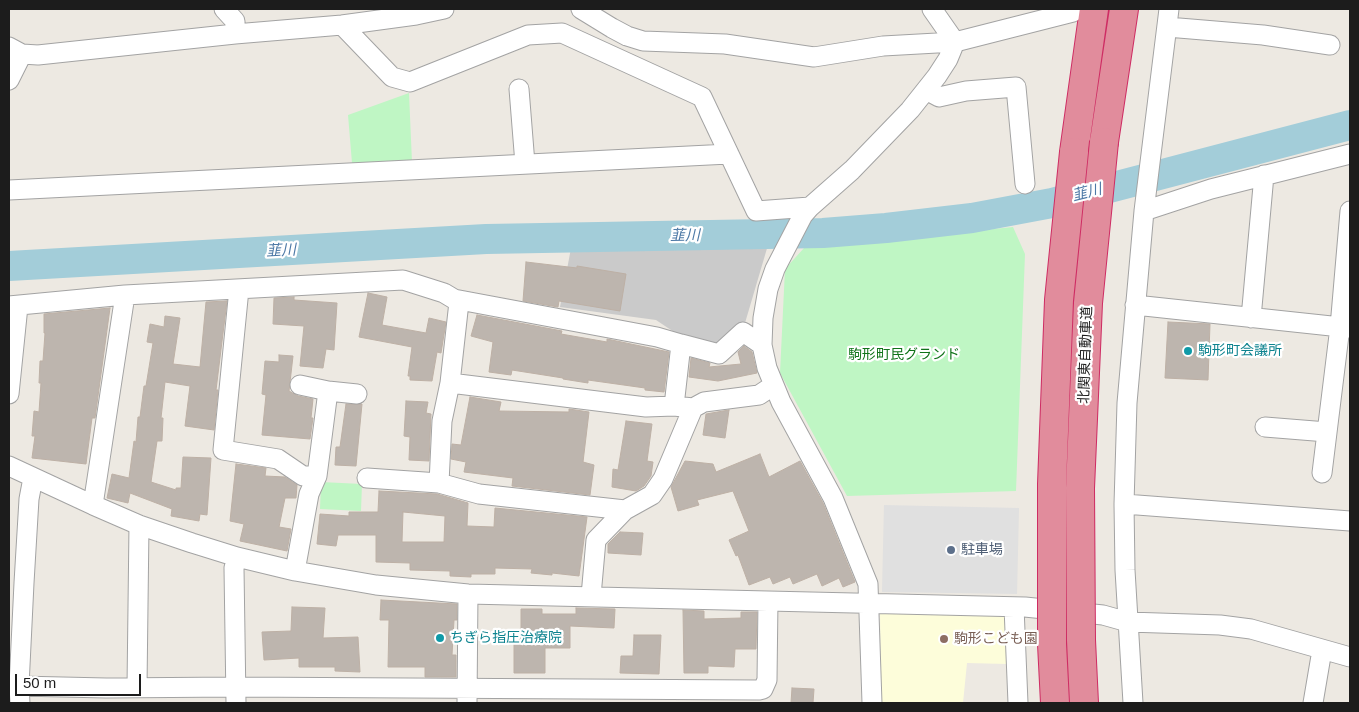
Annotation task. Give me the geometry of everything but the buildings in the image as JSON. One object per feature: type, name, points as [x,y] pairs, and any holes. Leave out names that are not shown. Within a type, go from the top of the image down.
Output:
[{"type":"highway","name":"北関東自動車道","points":[[1084,703],[1081,640],[1080,488],[1088,303],[1104,142],[1124,9]]},
{"type":"highway","name":"北関東自動車道","points":[[1055,703],[1052,644],[1052,484],[1059,300],[1074,152],[1084,10]]},
{"type":"street","points":[[224,9],[235,21],[235,34]]},
{"type":"street","points":[[9,80],[15,50],[38,55],[235,34],[342,25],[416,15],[444,9]]},
{"type":"street","points":[[581,9],[627,36],[643,41],[725,44],[802,56],[828,56],[883,46],[954,42],[1047,14],[1084,10]]},
{"type":"street","points":[[932,9],[954,42]]},
{"type":"street","points":[[1133,703],[1124,504],[1127,403],[1144,208],[1169,9]]},
{"type":"street","points":[[342,25],[392,77],[410,82],[528,34],[562,34],[702,97],[756,211],[806,211]]},
{"type":"street","points":[[1167,28],[1264,35],[1330,45]]},
{"type":"street","points":[[872,703],[868,584],[833,498],[774,385],[764,357],[762,345],[763,318],[768,288],[784,250],[806,211],[852,170],[910,110],[948,59],[954,42]]},
{"type":"street","points":[[926,90],[939,97],[966,91],[1016,87],[1025,184]]},
{"type":"street","points":[[519,89],[524,164]]},
{"type":"street","points":[[9,190],[730,154]]},
{"type":"street","points":[[1144,208],[1350,154]]},
{"type":"street","points":[[1251,318],[1264,176]]},
{"type":"street","points":[[1322,473],[1345,328],[1350,211]]},
{"type":"street","points":[[9,394],[13,306],[124,295],[403,280],[444,293],[459,302],[450,383],[442,421],[439,483]]},
{"type":"street","points":[[239,289],[223,450],[278,459],[303,476],[317,476]]},
{"type":"street","points":[[93,506],[124,295]]},
{"type":"street","points":[[454,299],[656,337],[719,354],[743,332],[762,345]]},
{"type":"street","points":[[1135,305],[1345,328]]},
{"type":"street","points":[[674,406],[681,344]]},
{"type":"street","points":[[450,383],[646,407],[674,406],[694,408]]},
{"type":"street","points":[[300,385],[328,391],[357,394]]},
{"type":"street","points":[[591,596],[596,540],[625,510],[652,495],[664,479],[694,408],[704,402],[759,395],[774,385]]},
{"type":"street","points":[[295,571],[309,494],[317,476],[328,391]]},
{"type":"street","points":[[1265,427],[1327,432]]},
{"type":"street","points":[[9,466],[93,506],[139,525],[237,557],[295,571],[376,585],[468,594],[1014,606],[1103,615],[1128,622],[1220,625],[1251,629],[1268,632],[1350,657]]},
{"type":"street","points":[[33,478],[16,583],[20,694],[137,687],[236,695],[467,696],[759,690],[764,689],[767,680],[768,601]]},
{"type":"street","points":[[367,478],[439,483],[479,494],[625,510]]},
{"type":"street","points":[[1124,504],[1350,521]]},
{"type":"street","points":[[137,687],[139,525]]},
{"type":"street","points":[[236,695],[234,568],[237,557]]},
{"type":"street","points":[[467,696],[468,594]]},
{"type":"street","points":[[1014,606],[1018,703]]},
{"type":"street","points":[[1313,703],[1322,650]]},
{"type":"shaded area","points":[[768,245],[745,323],[715,346],[686,340],[656,320],[560,307],[571,248]]},
{"type":"shaded area","name":"駐車場","points":[[884,505],[1019,508],[1017,594],[882,592]]},
{"type":"shaded area","name":"駒形こども園","points":[[880,610],[1008,616],[1007,664],[967,663],[963,703],[881,703]]},
{"type":"green space","points":[[409,93],[412,162],[352,163],[348,115]]},
{"type":"green space","name":"駒形町民グランド","points":[[1013,227],[1025,254],[1016,491],[847,496],[780,373],[785,269],[804,248]]},
{"type":"green space","points":[[321,482],[362,484],[361,511],[320,509]]},
{"type":"waterway","name":"韮川","points":[[9,266],[486,239],[823,233],[886,228],[972,218],[1052,203],[1350,125]]},
{"type":"place","name":"駒形町会議所","points":[[1188,351]]},
{"type":"place","name":"駐車場","points":[[951,550]]},
{"type":"place","name":"ちぎら指圧治療院","points":[[440,638]]},
{"type":"place","name":"駒形こども園","points":[[944,639]]}]
